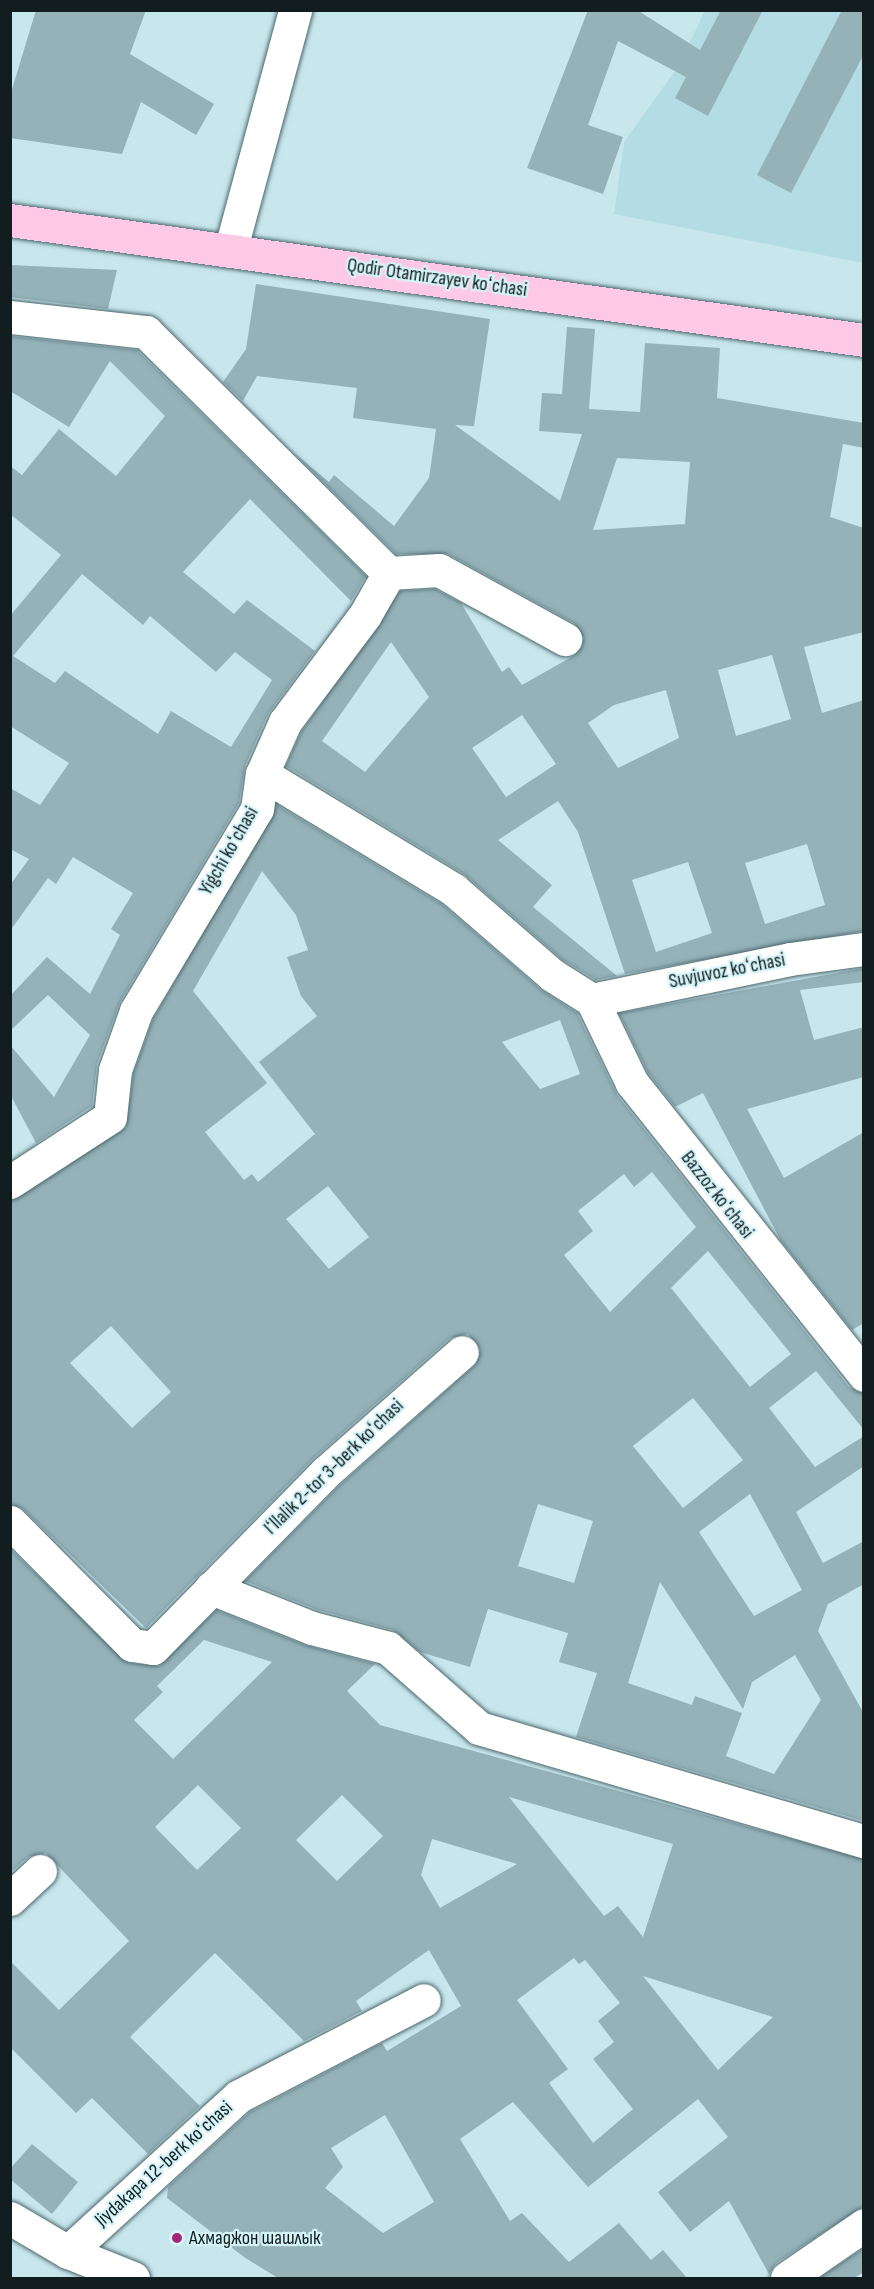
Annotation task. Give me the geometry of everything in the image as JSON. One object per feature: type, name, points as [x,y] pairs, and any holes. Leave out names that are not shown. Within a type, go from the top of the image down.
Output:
[{"type":"main road","name":"Qodir Otamirzayev koʻchasi","points":[[10,220],[231,248],[864,340]]},
{"type":"street","points":[[231,248],[295,10]]},
{"type":"street","points":[[10,317],[146,332],[389,573],[439,570],[565,639]]},
{"type":"street","points":[[389,573],[365,615],[285,722],[262,774],[454,890],[552,975],[592,1000]]},
{"type":"street","name":"Yigchi koʻchasi","points":[[10,1182],[110,1118],[115,1070],[136,1011],[257,808],[262,774]]},
{"type":"street","name":"Suvjuvoz koʻchasi","points":[[592,1000],[790,958],[864,949]]},
{"type":"street","name":"Bazzoz koʻchasi","points":[[592,1000],[632,1083],[864,1375]]},
{"type":"street","name":"Iʻllalik 2-tor 3-berk koʻchasi","points":[[10,1522],[142,1649],[153,1648],[392,1409],[462,1352]]},
{"type":"street","points":[[211,1588],[312,1628],[388,1648],[479,1728],[864,1841]]},
{"type":"street","points":[[10,1899],[40,1871]]},
{"type":"street","name":"Jiydakapa 12-berk koʻchasi","points":[[68,2252],[239,2096],[424,2000]]},
{"type":"street","points":[[10,2218],[68,2252],[133,2278]]},
{"type":"street","points":[[787,2278],[864,2225]]},
{"type":"shaded area","points":[[705,11],[863,11],[863,263],[614,214],[624,142],[677,68]]},
{"type":"building","points":[[36,10],[146,10],[130,54],[214,104],[196,135],[141,102],[122,154],[10,138],[10,96]]},
{"type":"building","points":[[588,10],[637,10],[700,50],[721,10],[763,10],[708,116],[675,98],[686,77],[618,41],[588,125],[623,137],[603,194],[527,168]]},
{"type":"building","points":[[842,10],[864,10],[864,54],[791,193],[757,175]]},
{"type":"building","points":[[10,265],[117,270],[108,309],[10,297]]},
{"type":"building","points":[[256,284],[490,319],[474,426],[455,425],[560,501],[582,434],[539,431],[542,393],[562,394],[567,327],[595,329],[589,409],[640,412],[645,343],[720,348],[717,398],[864,423],[864,448],[843,444],[830,517],[864,528],[864,632],[804,647],[822,713],[864,700],[864,931],[625,974],[578,832],[558,801],[498,840],[552,885],[533,907],[617,976],[596,980],[563,960],[464,874],[286,766],[301,732],[400,591],[435,589],[461,603],[502,672],[509,667],[522,685],[575,655],[584,638],[574,623],[448,554],[396,554],[293,452],[329,482],[334,475],[394,526],[429,478],[436,429],[353,418],[357,388],[257,376],[243,401],[223,382],[246,349]],"holes":[[[617,458],[690,462],[685,524],[593,530]],[[391,642],[429,697],[365,772],[322,741]],[[772,655],[791,719],[736,736],[718,670]],[[666,690],[679,738],[618,768],[588,723],[614,705]],[[522,715],[556,764],[506,797],[472,748]],[[807,844],[825,905],[765,924],[745,863]],[[688,862],[712,933],[656,952],[632,880]]]},
{"type":"building","points":[[10,336],[137,350],[366,576],[351,601],[250,499],[183,572],[234,614],[247,600],[315,651],[268,714],[245,766],[239,803],[120,1002],[97,1064],[92,1106],[36,1143],[10,1094],[10,1045],[54,1097],[90,1035],[48,995],[10,1031],[10,996],[47,957],[90,994],[120,935],[111,929],[133,893],[73,857],[56,884],[48,878],[10,931],[10,885],[29,859],[10,849],[10,788],[40,805],[69,763],[10,726],[10,616],[61,555],[10,514],[10,466],[22,475],[59,429],[116,476],[165,416],[110,361],[69,427],[10,391]],"holes":[[[82,574],[143,625],[150,616],[216,672],[235,652],[272,680],[231,747],[171,711],[158,734],[65,671],[55,683],[13,656]]]},
{"type":"building","points":[[277,805],[443,905],[540,989],[577,1013],[617,1095],[849,1387],[864,1393],[864,1430],[816,1371],[769,1408],[815,1467],[864,1436],[864,1466],[796,1512],[823,1563],[864,1541],[864,1584],[828,1604],[818,1631],[864,1714],[864,1821],[576,1737],[597,1673],[559,1662],[568,1633],[488,1609],[470,1667],[420,1652],[393,1630],[318,1610],[245,1581],[339,1486],[474,1366],[480,1349],[468,1334],[450,1338],[314,1458],[146,1628],[23,1509],[10,1504],[10,1201],[126,1127],[133,1074],[153,1019]],"holes":[[[262,871],[296,915],[308,950],[287,957],[301,996],[317,1016],[259,1062],[315,1134],[258,1182],[252,1174],[244,1180],[205,1132],[267,1083],[193,991]],[[560,1020],[580,1074],[540,1089],[502,1042]],[[652,1172],[696,1227],[610,1312],[564,1255],[593,1231],[578,1211],[624,1174],[634,1187]],[[328,1186],[369,1237],[329,1269],[286,1219]],[[708,1251],[791,1354],[750,1387],[671,1288]],[[111,1326],[171,1392],[132,1428],[70,1363]],[[693,1398],[743,1460],[683,1508],[633,1446]],[[750,1494],[802,1590],[754,1616],[699,1532]],[[538,1504],[593,1521],[574,1583],[518,1566]],[[660,1582],[743,1709],[752,1682],[795,1655],[821,1700],[774,1774],[726,1756],[742,1713],[695,1696],[692,1705],[628,1683]]]},
{"type":"building","points":[[864,968],[864,982],[800,990],[814,1040],[864,1027],[864,1077],[747,1109],[784,1178],[864,1132],[864,1323],[852,1330],[781,1241],[703,1093],[675,1107],[648,1073],[619,1013]]},
{"type":"building","points":[[10,1549],[129,1663],[159,1666],[216,1610],[305,1645],[375,1664],[347,1691],[380,1725],[864,1859],[864,2206],[776,2263],[769,2274],[729,2201],[690,2232],[658,2192],[728,2137],[698,2099],[588,2187],[513,2102],[460,2139],[510,2221],[522,2213],[569,2262],[619,2223],[651,2260],[663,2250],[687,2278],[278,2278],[244,2257],[167,2198],[168,2187],[250,2112],[382,2043],[387,2051],[461,2006],[429,1950],[356,2001],[362,2011],[304,2041],[215,1953],[130,2037],[200,2106],[148,2154],[92,2098],[76,2113],[10,2047],[10,1961],[59,2010],[129,1941],[46,1853],[28,1857],[10,1873]],"holes":[[[204,1640],[272,1662],[173,1759],[134,1720],[163,1692],[157,1686]],[[198,1785],[241,1828],[197,1870],[155,1827]],[[342,1795],[383,1836],[337,1881],[296,1840]],[[509,1797],[673,1844],[643,1937],[618,1906],[604,1916]],[[432,1839],[517,1864],[440,1908],[421,1875]],[[574,1958],[579,1964],[585,1960],[620,2003],[598,2021],[614,2042],[593,2059],[633,2109],[593,2143],[549,2083],[568,2069],[517,2000]],[[643,1976],[773,2017],[718,2070]],[[385,2115],[434,2202],[383,2233],[325,2188],[343,2167],[331,2148]]]},
{"type":"building","points":[[32,2144],[78,2182],[52,2214],[10,2179],[10,2169]]},
{"type":"building","points":[[864,2248],[864,2272],[854,2278],[819,2278]]},
{"type":"place","name":"Ахмаджон шашлык","points":[[177,2238]]}]
